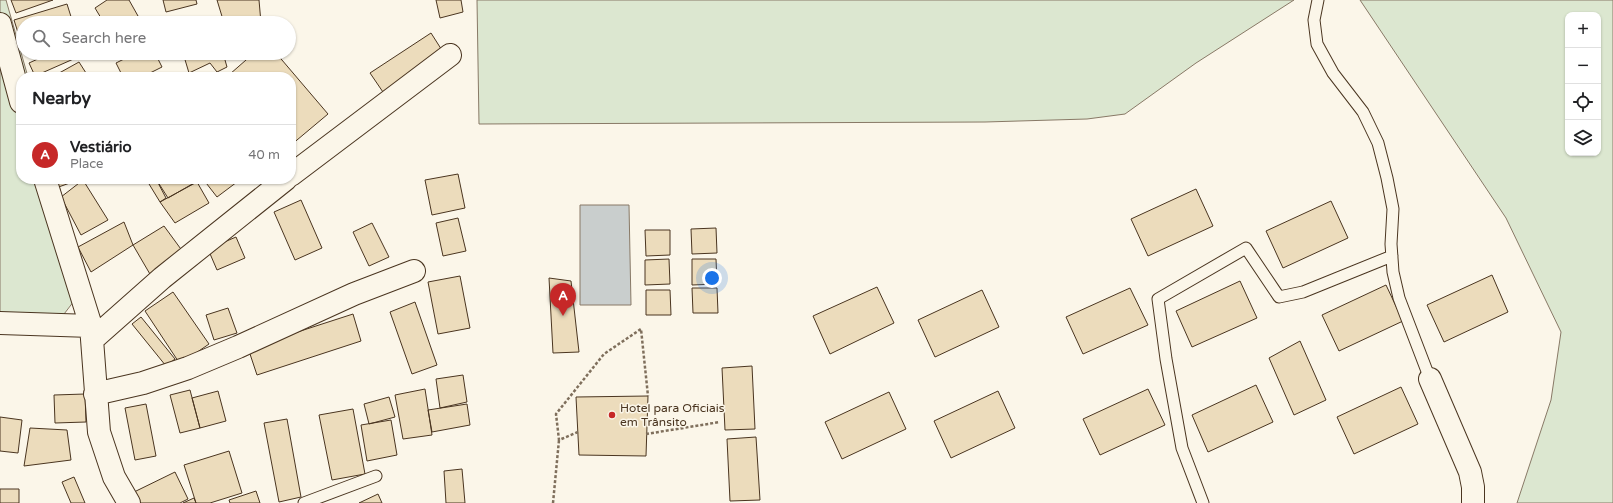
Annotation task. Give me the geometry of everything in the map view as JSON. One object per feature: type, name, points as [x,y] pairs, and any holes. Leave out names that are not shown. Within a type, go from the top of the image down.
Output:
[{"type":"street","points":[[0,24],[16,83]]},
{"type":"street","points":[[296,171],[450,55]]},
{"type":"street","points":[[46,184],[91,333],[99,432],[114,477],[128,503]]},
{"type":"street","points":[[0,323],[91,333],[280,184]]},
{"type":"street","points":[[95,394],[142,383],[188,368],[354,294],[414,270]]},
{"type":"street","points":[[1430,379],[1470,472],[1473,487],[1473,503]]},
{"type":"lane","points":[[1318,0],[1314,20],[1317,44],[1333,73],[1363,112],[1380,150],[1393,209],[1393,272],[1399,298],[1430,379]]},
{"type":"lane","points":[[1203,503],[1182,448],[1166,359],[1158,299],[1246,248],[1279,297],[1303,292],[1392,256]]},
{"type":"lane","points":[[304,503],[376,476]]},
{"type":"path","points":[[553,503],[559,440],[556,414],[604,354],[641,329],[648,396]]},
{"type":"path","points":[[646,434],[720,422]]},
{"type":"path","points":[[559,440],[578,432]]},
{"type":"green space","points":[[0,0],[6,0],[16,35],[16,60],[23,60],[27,72],[16,72],[16,184],[58,184],[87,284],[61,318],[0,318]]},
{"type":"green space","points":[[477,0],[1294,0],[1196,63],[1125,114],[1087,119],[985,122],[479,124]]},
{"type":"green space","points":[[1360,0],[1613,0],[1613,503],[1517,503],[1551,400],[1561,332],[1506,218]]},
{"type":"shaded area","points":[[580,205],[629,205],[631,305],[580,305]]},
{"type":"building","points":[[11,0],[53,0],[16,13]]},
{"type":"building","points":[[107,0],[129,0],[138,16],[100,16],[95,8]]},
{"type":"building","points":[[163,0],[196,0],[197,4],[166,12]]},
{"type":"building","points":[[217,0],[259,0],[260,16],[222,16]]},
{"type":"building","points":[[436,0],[461,0],[463,12],[440,18]]},
{"type":"building","points":[[67,4],[71,16],[27,16]]},
{"type":"building","points":[[431,33],[445,55],[385,95],[370,73]]},
{"type":"building","points":[[36,60],[71,60],[44,72],[33,72],[29,63]]},
{"type":"building","points":[[122,60],[158,60],[162,67],[152,72],[120,72],[116,63]]},
{"type":"building","points":[[185,60],[225,60],[227,67],[217,72],[210,63],[189,72]]},
{"type":"building","points":[[246,60],[282,60],[292,72],[232,72]]},
{"type":"building","points":[[79,62],[85,72],[61,72]]},
{"type":"building","points":[[296,76],[328,114],[296,141]]},
{"type":"building","points":[[458,174],[465,208],[432,215],[425,180]]},
{"type":"building","points":[[52,184],[67,184],[53,189]]},
{"type":"building","points":[[78,184],[86,184],[108,220],[81,235],[61,197]]},
{"type":"building","points":[[149,184],[159,184],[166,198],[160,202]]},
{"type":"building","points":[[159,184],[192,184],[168,198]]},
{"type":"building","points":[[193,184],[198,184],[209,203],[175,223],[160,202]]},
{"type":"building","points":[[207,184],[234,184],[217,197]]},
{"type":"building","points":[[1196,189],[1213,226],[1148,256],[1131,219]]},
{"type":"building","points":[[301,200],[322,248],[295,260],[274,212]]},
{"type":"building","points":[[1331,201],[1348,238],[1283,268],[1266,231]]},
{"type":"building","points":[[458,218],[466,251],[443,256],[436,223]]},
{"type":"building","points":[[124,222],[133,245],[91,272],[78,247]]},
{"type":"building","points":[[372,223],[389,257],[369,266],[353,232]]},
{"type":"building","points":[[164,226],[186,256],[154,281],[133,245]]},
{"type":"building","points":[[716,228],[717,253],[692,254],[691,229]]},
{"type":"building","points":[[645,230],[670,230],[670,255],[646,256]]},
{"type":"building","points":[[236,237],[245,258],[217,270],[208,249]]},
{"type":"building","points":[[669,259],[670,284],[645,285],[645,260]]},
{"type":"building","points":[[692,259],[716,259],[717,284],[692,285]]},
{"type":"building","points":[[1492,275],[1508,312],[1444,342],[1427,305]]},
{"type":"building","points":[[460,276],[470,328],[438,334],[428,282]]},
{"type":"building","points":[[549,278],[571,281],[579,352],[553,353]]},
{"type":"building","points":[[1240,281],[1257,318],[1192,347],[1176,311]]},
{"type":"building","points":[[1386,285],[1403,321],[1339,351],[1322,315]]},
{"type":"building","points":[[877,287],[894,323],[830,354],[813,316]]},
{"type":"building","points":[[692,288],[717,288],[718,313],[693,313]]},
{"type":"building","points":[[1130,288],[1148,325],[1083,354],[1066,317]]},
{"type":"building","points":[[646,290],[670,290],[671,315],[646,315]]},
{"type":"building","points":[[982,290],[999,327],[935,357],[918,320]]},
{"type":"building","points":[[173,292],[209,344],[180,364],[145,311]]},
{"type":"building","points":[[415,302],[437,365],[412,374],[390,312]]},
{"type":"building","points":[[228,308],[237,333],[214,340],[206,315]]},
{"type":"building","points":[[353,314],[361,341],[257,375],[248,348]]},
{"type":"building","points":[[141,317],[175,359],[166,366],[132,324]]},
{"type":"building","points":[[1300,341],[1326,400],[1294,415],[1269,358]]},
{"type":"building","points":[[752,366],[755,429],[725,430],[722,368]]},
{"type":"building","points":[[463,375],[467,402],[440,408],[436,379]]},
{"type":"building","points":[[1256,385],[1273,422],[1208,452],[1192,415]]},
{"type":"building","points":[[1401,387],[1418,424],[1354,454],[1337,417]]},
{"type":"building","points":[[425,389],[432,435],[403,439],[395,395]]},
{"type":"building","points":[[1148,389],[1165,425],[1100,455],[1083,419]]},
{"type":"building","points":[[190,390],[200,428],[180,433],[170,395]]},
{"type":"building","points":[[218,391],[226,421],[200,428],[192,398]]},
{"type":"building","points":[[998,391],[1015,428],[951,458],[934,421]]},
{"type":"building","points":[[889,392],[906,429],[842,459],[825,422]]},
{"type":"building","points":[[85,394],[86,422],[55,423],[54,395]]},
{"type":"building","name":"Hotel para Oficiais em Trânsito","points":[[648,396],[646,456],[579,455],[576,397]]},
{"type":"building","points":[[389,397],[395,417],[369,424],[364,404]]},
{"type":"building","points":[[146,404],[156,456],[135,460],[125,408]]},
{"type":"building","points":[[467,404],[470,425],[432,432],[428,410]]},
{"type":"building","points":[[353,409],[365,474],[332,480],[319,415]]},
{"type":"building","points":[[0,417],[22,420],[18,453],[0,451]]},
{"type":"building","points":[[287,419],[301,497],[279,502],[264,423]]},
{"type":"building","points":[[391,420],[397,455],[367,461],[361,425]]},
{"type":"building","points":[[30,428],[67,430],[71,460],[24,466]]},
{"type":"building","points":[[756,437],[760,500],[730,501],[727,439]]},
{"type":"building","points":[[229,451],[242,493],[210,503],[196,503],[184,465]]},
{"type":"building","points":[[462,469],[465,503],[446,503],[444,471]]},
{"type":"building","points":[[175,472],[188,499],[180,503],[138,503],[132,493]]},
{"type":"building","points":[[74,477],[85,503],[71,503],[62,482]]},
{"type":"building","points":[[0,489],[19,489],[19,503],[0,503]]},
{"type":"building","points":[[256,491],[260,503],[230,503],[229,500]]},
{"type":"building","points":[[378,494],[382,503],[359,503]]},
{"type":"building","points":[[194,498],[196,503],[183,503]]},
{"type":"place","name":"Vestiário","points":[[563,316]]},
{"type":"place","name":"Hotel para Oficiais em Trânsito","points":[[612,415]]}]
